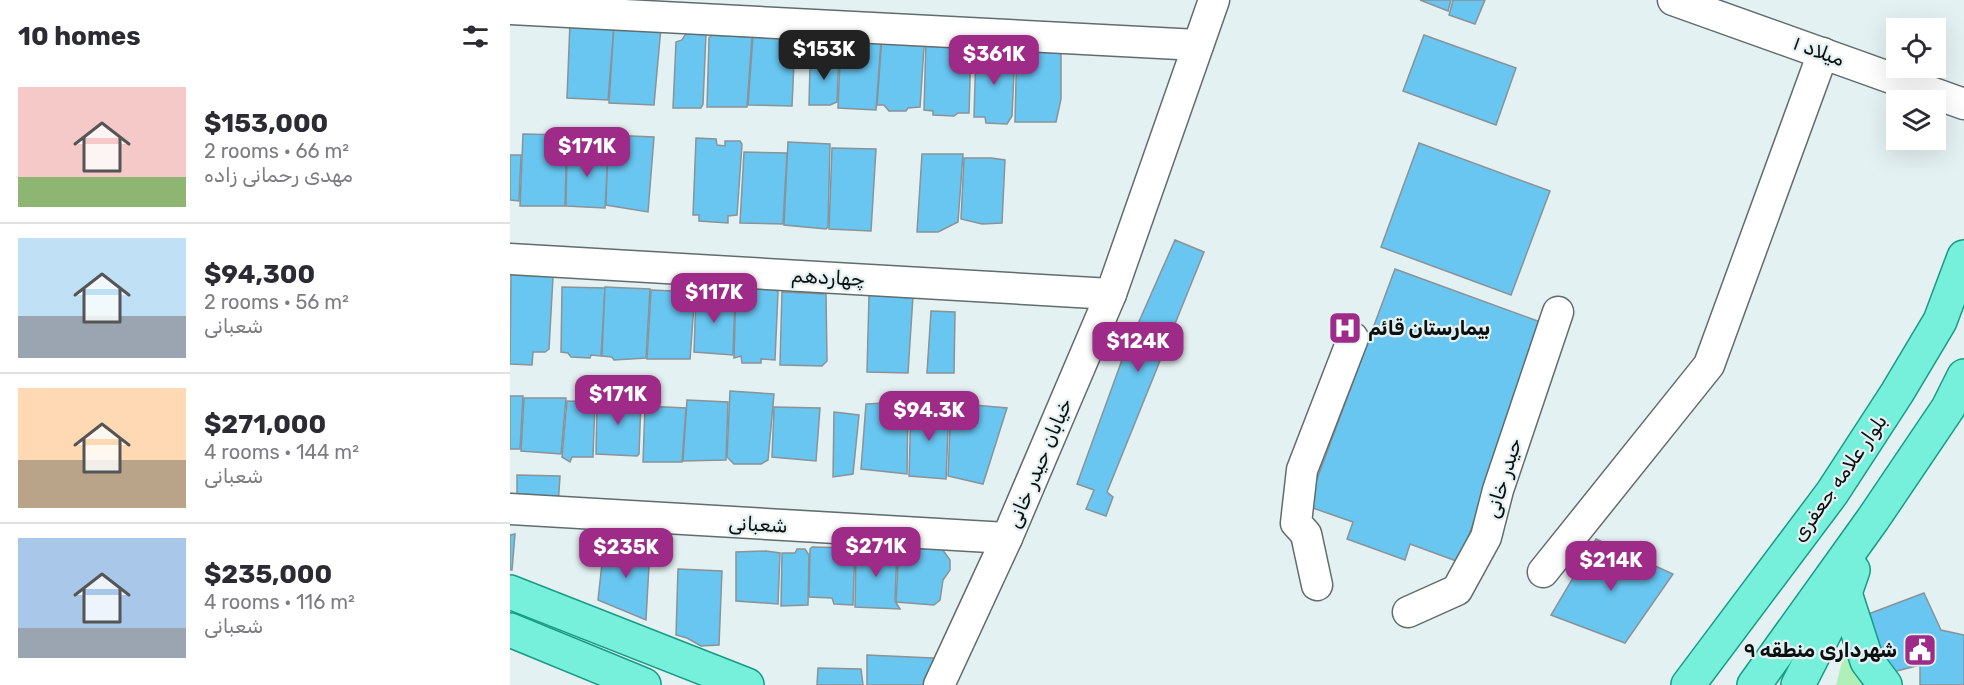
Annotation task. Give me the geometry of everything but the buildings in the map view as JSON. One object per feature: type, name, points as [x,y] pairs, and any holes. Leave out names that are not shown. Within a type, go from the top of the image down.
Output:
[{"type":"main road","name":"بلوار علامه جعفری","points":[[1688,685],[1832,493],[1897,393],[1940,321],[1964,257]]},
{"type":"main road","points":[[1754,685],[1873,519],[1947,408],[1964,376]]},
{"type":"main road","points":[[1798,685],[1845,593],[1873,519]]},
{"type":"main road","points":[[510,592],[747,685]]},
{"type":"main road","points":[[1845,593],[1867,661],[1885,685]]},
{"type":"main road","points":[[510,630],[644,685]]},
{"type":"street","name":"خیابان حیدر خانی","points":[[939,685],[1007,538],[1111,294],[1214,0]]},
{"type":"street","name":"میلاد ۱","points":[[1673,0],[1964,104]]},
{"type":"street","points":[[510,9],[1198,45]]},
{"type":"street","points":[[1543,572],[1709,365],[1823,52]]},
{"type":"street","name":"چهاردهم","points":[[510,259],[1111,294]]},
{"type":"street","name":"حیدر خانی","points":[[1408,612],[1457,590],[1486,537],[1498,490],[1558,312]]},
{"type":"street","points":[[1317,585],[1306,534],[1296,523],[1302,470],[1353,338]]},
{"type":"street","name":"شعبانی","points":[[510,509],[1007,538]]},
{"type":"green space","points":[[1844,654],[1868,685],[1836,685]]},
{"type":"place","name":"بیمارستان قائم","points":[[1345,328]]},
{"type":"place","name":"شهرداری منطقه ۹","points":[[1920,650]]}]
